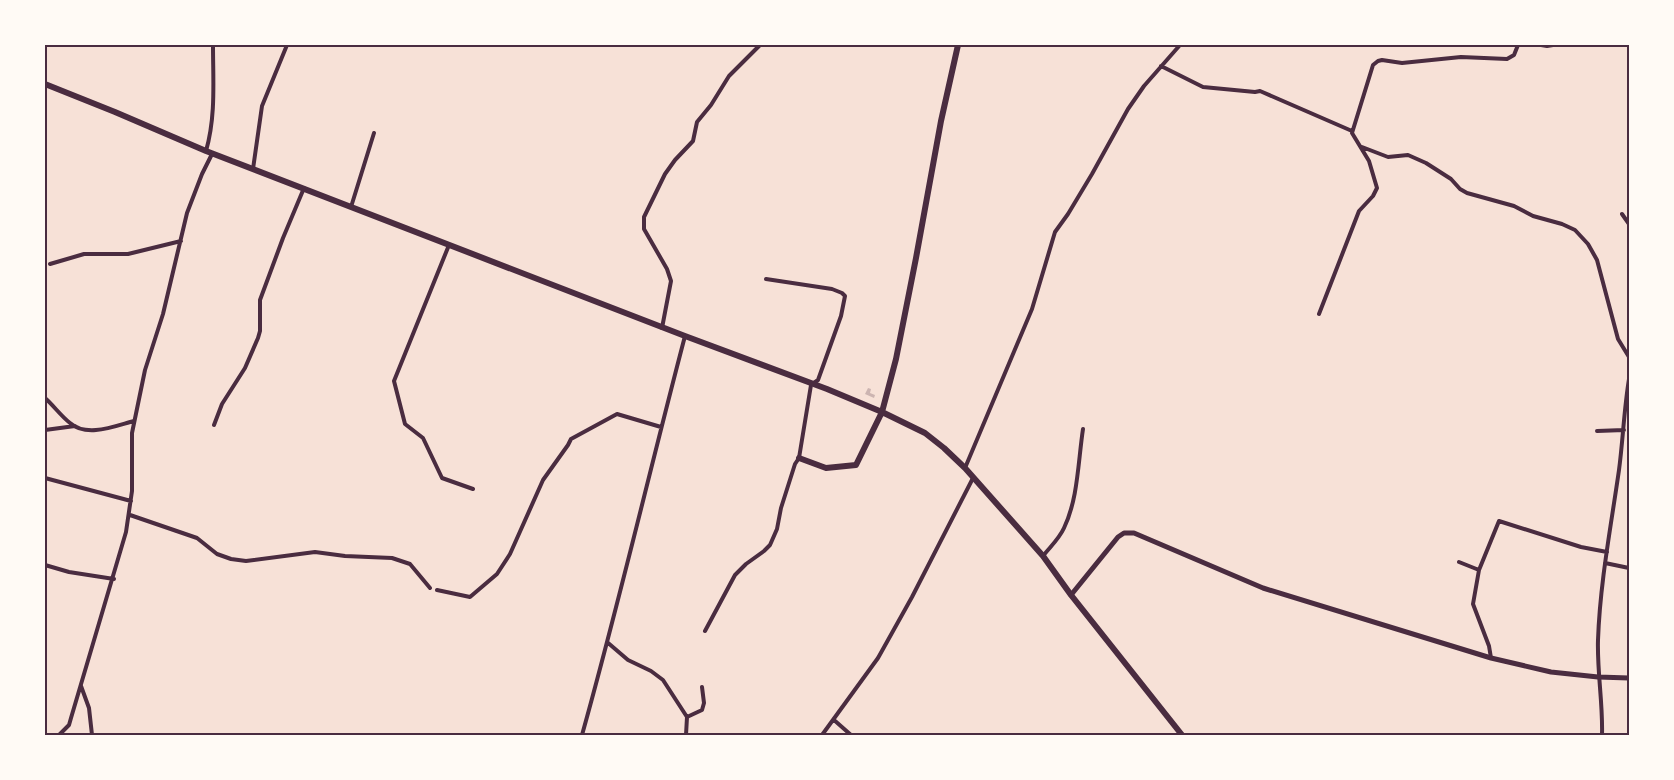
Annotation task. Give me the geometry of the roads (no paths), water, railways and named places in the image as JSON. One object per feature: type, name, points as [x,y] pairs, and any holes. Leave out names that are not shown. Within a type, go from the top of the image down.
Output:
[{"type":"main road","points":[[799,458],[826,468],[856,466],[882,412],[900,338],[941,121],[958,45]]},
{"type":"main road","points":[[45,84],[209,153],[304,188],[662,328],[813,384],[882,412],[925,433],[965,468],[1042,556],[1182,735]]},
{"type":"street","points":[[59,735],[69,725],[114,579],[130,515],[132,432],[145,370],[162,314],[187,213],[209,153],[214,109],[213,45]]},
{"type":"street","points":[[253,169],[262,106],[287,45]]},
{"type":"street","points":[[662,328],[671,281],[667,269],[644,229],[644,217],[665,174],[692,141],[697,122],[711,105],[729,76],[760,45]]},
{"type":"street","points":[[965,468],[1032,310],[1055,232],[1092,174],[1128,109],[1161,66],[1180,45]]},
{"type":"street","points":[[1352,132],[1373,66],[1378,61],[1387,60],[1402,64],[1461,57],[1507,59],[1514,55],[1518,45]]},
{"type":"street","points":[[1541,45],[1553,45]]},
{"type":"street","points":[[1161,66],[1203,87],[1260,91],[1352,132],[1362,147],[1370,161],[1377,188],[1373,196],[1359,211],[1319,314]]},
{"type":"street","points":[[351,207],[374,133]]},
{"type":"street","points":[[1362,147],[1388,157],[1408,155],[1426,163],[1451,179],[1460,189],[1467,193],[1514,206],[1533,216],[1562,224],[1575,230],[1588,244],[1596,260],[1618,339],[1629,356]]},
{"type":"street","points":[[214,425],[222,404],[245,368],[256,343],[260,330],[261,298],[286,229],[304,188]]},
{"type":"street","points":[[1622,214],[1629,224]]},
{"type":"street","points":[[50,264],[84,254],[128,254],[181,240]]},
{"type":"street","points":[[449,245],[394,381],[405,424],[423,438],[442,478],[473,489]]},
{"type":"street","points":[[705,631],[735,575],[764,551],[770,544],[777,529],[781,508],[795,464],[799,458],[811,385],[818,380],[841,316],[845,296],[842,292],[832,289],[766,279]]},
{"type":"street","points":[[582,735],[608,642],[685,336]]},
{"type":"street","points":[[1602,735],[1598,677],[1598,640],[1605,563],[1627,418],[1629,379]]},
{"type":"street","points":[[45,398],[75,426]]},
{"type":"street","points":[[437,590],[470,597],[498,574],[510,554],[543,480],[571,439],[616,414],[661,427]]},
{"type":"street","points":[[45,430],[75,426],[90,430],[101,429],[134,421]]},
{"type":"street","points":[[1042,556],[1058,537],[1068,517],[1074,493],[1082,430]]},
{"type":"street","points":[[1597,431],[1624,430]]},
{"type":"street","points":[[45,478],[131,501]]},
{"type":"street","points":[[822,735],[878,658],[912,597],[973,478]]},
{"type":"street","points":[[130,515],[197,538],[217,554],[231,559],[246,561],[315,552],[345,556],[392,558],[410,564],[430,588]]},
{"type":"street","points":[[1491,658],[1489,646],[1473,602],[1479,570],[1500,521],[1581,547],[1607,552]]},
{"type":"street","points":[[1071,595],[1118,537],[1124,533],[1134,533],[1263,588],[1491,658],[1551,672],[1629,678]]},
{"type":"street","points":[[1459,562],[1479,570]]},
{"type":"street","points":[[1605,563],[1629,568]]},
{"type":"street","points":[[45,565],[69,572],[114,579]]},
{"type":"street","points":[[608,642],[628,660],[651,671],[662,680],[686,717],[686,735]]},
{"type":"street","points":[[81,686],[89,708],[92,735]]},
{"type":"street","points":[[686,717],[702,710],[704,703],[702,687]]},
{"type":"street","points":[[834,720],[851,735]]}]
